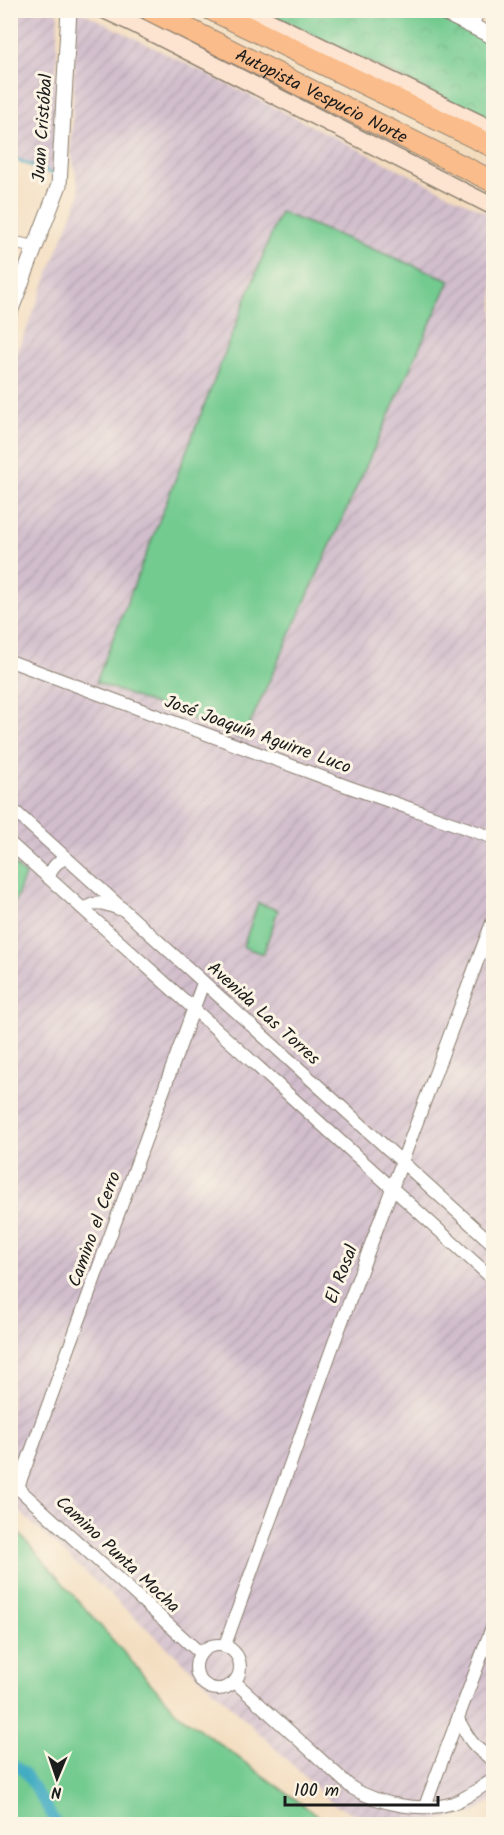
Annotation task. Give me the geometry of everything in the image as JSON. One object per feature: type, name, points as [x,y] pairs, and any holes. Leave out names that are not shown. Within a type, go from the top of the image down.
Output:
[{"type":"highway","name":"Autopista Vespucio Norte","points":[[150,10],[494,182]]},
{"type":"highway","name":"Autopista Vespucio Norte","points":[[212,10],[494,147]]},
{"type":"main road","points":[[104,10],[494,207]]},
{"type":"main road","points":[[246,10],[494,130]]},
{"type":"street","name":"Juan Cristóbal","points":[[10,312],[56,194],[60,178],[69,10]]},
{"type":"street","points":[[439,10],[494,37]]},
{"type":"street","points":[[472,26],[479,10]]},
{"type":"street","points":[[10,242],[36,247]]},
{"type":"street","name":"José Joaquín Aguirre Luco","points":[[10,661],[494,838]]},
{"type":"street","name":"Avenida Las Torres","points":[[10,807],[494,1245]]},
{"type":"street","points":[[10,843],[494,1280]]},
{"type":"street","points":[[49,878],[56,863],[66,858]]},
{"type":"street","points":[[85,909],[92,903],[99,903],[125,912]]},
{"type":"street","name":"El Rosal","points":[[225,1645],[335,1340],[494,917]]},
{"type":"street","name":"Camino el Cerro","points":[[14,1484],[203,983]]},
{"type":"street","name":"Camino Punta Mocha","points":[[14,1484],[200,1653]]},
{"type":"street","points":[[425,1806],[494,1622]]},
{"type":"street","points":[[211,1645],[225,1645],[232,1648],[240,1661],[239,1675],[235,1682],[222,1689],[207,1686],[201,1682],[195,1668],[200,1653],[211,1645]]},
{"type":"street","points":[[235,1682],[352,1788],[380,1801],[403,1806],[453,1803],[494,1779]]},
{"type":"street","points":[[458,1719],[471,1742],[481,1753],[494,1760]]},
{"type":"shaded area","points":[[11,11],[58,11],[54,176],[11,157]]},
{"type":"shaded area","points":[[76,11],[493,216],[493,1800],[473,1813],[436,1821],[379,1824],[334,1805],[231,1706],[11,1504],[10,371],[80,194],[71,152]]},
{"type":"green space","points":[[265,11],[429,11],[493,42],[493,123]]},
{"type":"green space","points":[[280,212],[450,280],[243,739],[96,682]]},
{"type":"green space","points":[[11,862],[25,875],[11,913]]},
{"type":"green space","points":[[258,903],[278,910],[263,954],[243,947]]},
{"type":"green space","points":[[11,1524],[176,1712],[329,1824],[11,1824]]},
{"type":"waterway","points":[[10,157],[53,174]]},
{"type":"waterway","points":[[10,1762],[25,1773],[57,1824]]}]
